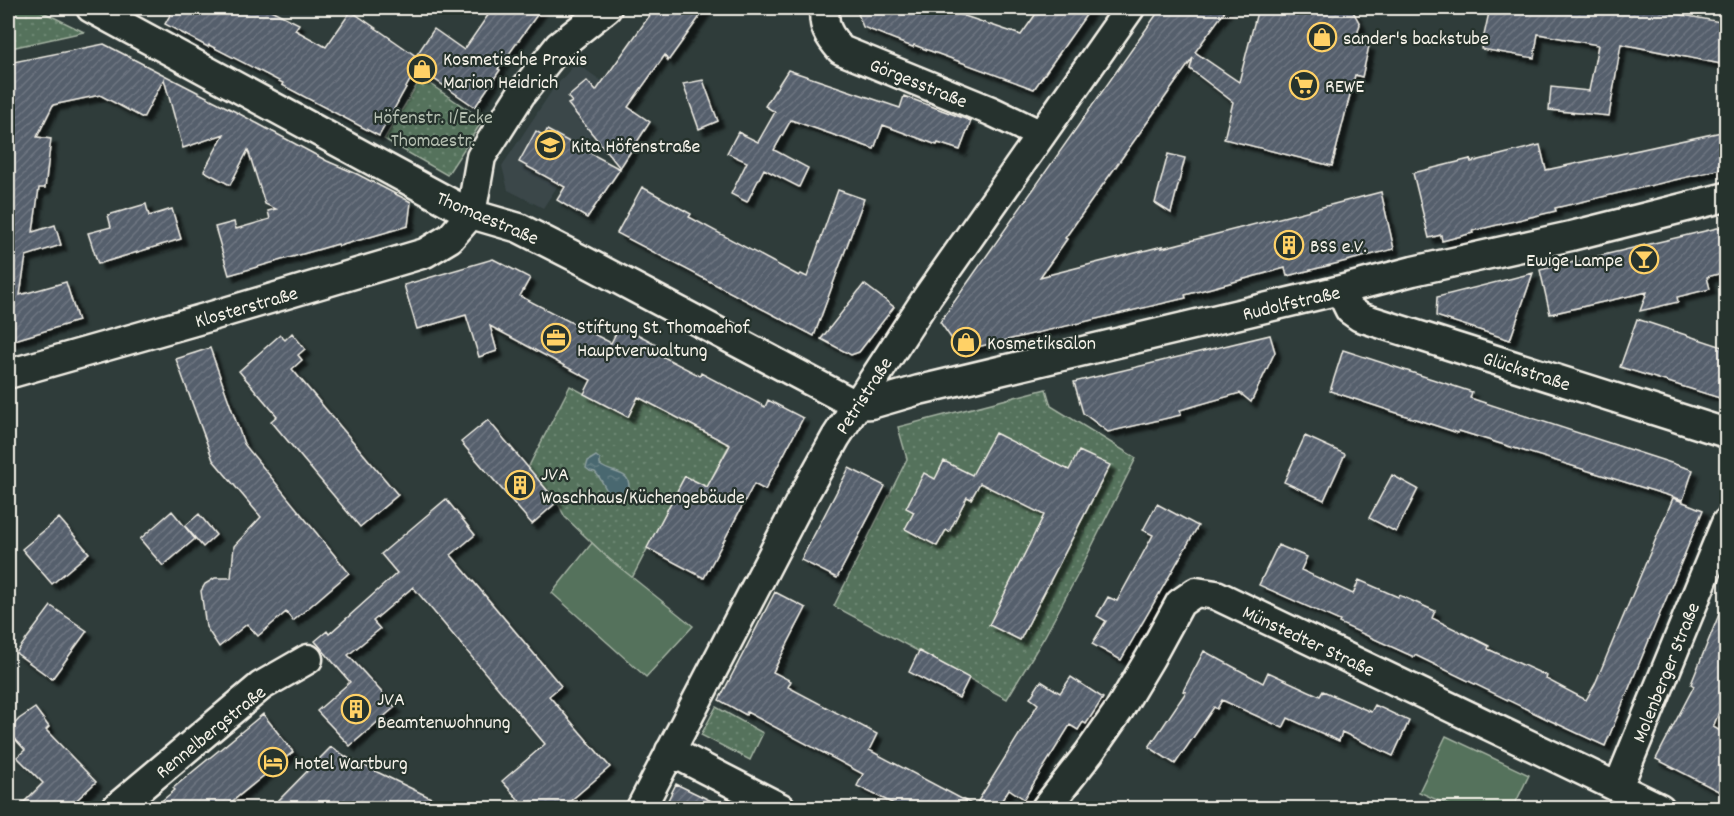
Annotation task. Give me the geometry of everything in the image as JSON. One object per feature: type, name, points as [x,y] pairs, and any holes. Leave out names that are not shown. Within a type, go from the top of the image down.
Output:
[{"type":"street","name":"Thomaestraße","points":[[91,8],[471,214],[519,228],[856,405]]},
{"type":"street","points":[[471,214],[481,157],[521,94],[560,46],[607,8]]},
{"type":"street","name":"Görgesstraße","points":[[825,8],[823,21],[827,31],[841,50],[991,111],[1041,135]]},
{"type":"street","name":"Petristraße","points":[[641,808],[832,443],[928,296],[1130,8]]},
{"type":"street","name":"Rudolfstraße","points":[[856,405],[871,404],[919,390],[1340,291],[1413,271],[1571,236],[1726,197]]},
{"type":"street","name":"Klosterstraße","points":[[8,374],[425,253],[450,238],[471,214]]},
{"type":"street","name":"Glückstraße","points":[[1340,291],[1350,310],[1360,317],[1726,433]]},
{"type":"street","name":"Molenberger Straße","points":[[1618,787],[1726,523]]},
{"type":"street","name":"Münstedter Straße","points":[[1046,808],[1119,710],[1180,603],[1196,591],[1216,595],[1660,808]]},
{"type":"street","name":"Rennelbergstraße","points":[[116,808],[261,686],[308,659]]},
{"type":"street","points":[[670,751],[781,808]]},
{"type":"shaded area","name":"Kita Höfenstraße","points":[[576,63],[619,93],[543,208],[508,190],[502,166],[553,89]]},
{"type":"green space","points":[[19,8],[35,8],[84,32],[11,48],[13,11]]},
{"type":"green space","name":"Höfenstr. 1/Ecke Thomaestr.","points":[[421,78],[483,120],[447,175],[384,139]]},
{"type":"green space","points":[[649,377],[740,424],[707,487],[685,476],[632,578],[565,517],[557,502],[528,468],[570,386],[628,417]]},
{"type":"green space","points":[[1046,389],[1051,406],[1136,458],[1045,636],[1007,699],[834,606],[907,459],[898,427]]},
{"type":"green space","points":[[592,543],[693,626],[646,677],[552,593]]},
{"type":"green space","points":[[716,707],[763,733],[750,760],[701,735]]},
{"type":"green space","points":[[1446,736],[1529,775],[1513,808],[1455,808],[1419,792]]},
{"type":"water","points":[[596,456],[600,459],[600,465],[622,474],[628,480],[628,494],[620,499],[613,499],[598,475],[586,468],[588,461]]},
{"type":"building","points":[[174,8],[267,8],[299,24],[295,30],[326,47],[351,11],[416,56],[434,29],[464,50],[493,8],[542,8],[498,69],[500,70],[475,107],[428,75],[424,80],[414,73],[379,136],[282,85],[283,83],[165,24]]},
{"type":"building","points":[[655,8],[706,8],[668,61],[665,55],[628,107],[650,122],[620,168],[568,104],[572,102],[568,97],[587,81],[596,91]]},
{"type":"building","points":[[856,8],[941,8],[1021,35],[1040,8],[1091,8],[1034,89],[914,45],[913,47],[899,42],[863,27]]},
{"type":"building","points":[[1161,8],[1227,8],[1195,52],[1239,82],[1258,8],[1351,8],[1360,24],[1355,42],[1369,46],[1362,77],[1355,75],[1332,166],[1224,139],[1233,102],[1190,69],[1193,58],[1065,238],[1067,239],[1040,277],[1381,192],[1394,249],[1287,276],[1285,268],[1185,295],[1186,298],[960,351],[940,322]]},
{"type":"building","points":[[1490,8],[1646,8],[1726,23],[1726,65],[1621,44],[1609,116],[1549,110],[1551,87],[1589,91],[1598,45],[1538,34],[1534,58],[1481,49]]},
{"type":"building","points":[[104,44],[327,161],[411,202],[408,226],[229,275],[215,227],[234,222],[236,229],[270,219],[268,211],[276,209],[265,204],[248,150],[230,185],[204,171],[224,134],[183,148],[164,79],[143,118],[100,95],[53,105],[37,137],[51,139],[45,188],[39,188],[33,232],[55,225],[61,245],[26,256],[20,295],[66,282],[78,321],[8,342],[8,63]]},
{"type":"building","points":[[788,70],[900,108],[904,96],[971,121],[960,150],[938,143],[937,145],[883,125],[874,149],[791,120],[774,150],[808,168],[799,187],[764,169],[747,202],[731,194],[747,162],[727,153],[738,132],[758,142],[775,112],[765,106]]},
{"type":"building","points":[[703,80],[718,121],[699,129],[683,84]]},
{"type":"building","points":[[547,130],[620,169],[587,218],[557,200],[565,187],[519,162],[536,131],[544,136]]},
{"type":"building","points":[[1726,131],[1726,168],[1555,208],[1556,211],[1472,231],[1473,233],[1442,241],[1441,235],[1429,238],[1413,173],[1540,145],[1546,170]]},
{"type":"building","points":[[1168,154],[1185,158],[1171,213],[1155,203]]},
{"type":"building","points":[[642,187],[691,214],[689,217],[799,276],[801,274],[807,277],[838,190],[864,199],[814,336],[617,233]]},
{"type":"building","points":[[146,204],[149,216],[172,209],[181,239],[98,264],[88,233],[111,227],[108,215]]},
{"type":"building","points":[[1726,226],[1726,272],[1707,277],[1710,289],[1677,297],[1678,302],[1640,311],[1647,292],[1550,314],[1540,270]]},
{"type":"building","points":[[493,259],[530,278],[520,296],[611,343],[620,325],[658,345],[654,352],[700,376],[701,373],[765,407],[768,400],[803,418],[765,490],[754,484],[704,578],[647,548],[685,476],[707,487],[730,445],[638,397],[628,417],[584,394],[591,380],[490,326],[497,351],[479,357],[466,315],[417,329],[404,285]]},
{"type":"building","points":[[1533,273],[1510,340],[1436,316],[1437,297]]},
{"type":"building","points":[[864,284],[894,307],[859,352],[851,355],[821,339]]},
{"type":"building","points":[[1637,319],[1726,348],[1726,400],[1620,367]]},
{"type":"building","points":[[292,333],[305,349],[298,355],[302,360],[292,369],[398,495],[360,527],[271,421],[277,416],[239,371],[280,335],[285,340]]},
{"type":"building","points":[[1270,335],[1275,352],[1251,402],[1240,393],[1180,410],[1181,415],[1108,432],[1083,413],[1074,382]]},
{"type":"building","points":[[210,348],[244,444],[349,573],[293,621],[286,612],[258,636],[247,624],[219,647],[206,627],[201,591],[205,584],[215,578],[231,578],[234,546],[261,517],[213,460],[176,359]]},
{"type":"building","points":[[1343,350],[1472,392],[1470,398],[1693,470],[1683,500],[1459,431],[1458,433],[1330,391]]},
{"type":"building","name":"JVA Waschhaus/Küchengebäude","points":[[488,420],[557,502],[532,524],[461,442]]},
{"type":"building","points":[[995,433],[1069,470],[1079,451],[1110,465],[1020,640],[989,625],[1044,515],[980,483],[971,499],[967,497],[949,532],[946,530],[937,546],[905,529],[914,512],[906,508],[924,473],[935,479],[944,461],[972,475]]},
{"type":"building","points":[[1305,436],[1345,454],[1324,500],[1284,482]]},
{"type":"building","points":[[849,468],[885,486],[837,578],[801,560]]},
{"type":"building","points":[[1392,475],[1418,489],[1396,532],[1369,518]]},
{"type":"building","points":[[1673,498],[1703,510],[1605,746],[1415,655],[1414,657],[1259,585],[1278,545],[1307,557],[1301,570],[1353,594],[1359,580],[1435,611],[1432,618],[1489,646],[1488,649],[1547,676],[1546,679],[1586,700],[1595,684]]},
{"type":"building","points":[[446,499],[475,535],[451,555],[561,686],[549,696],[610,767],[562,808],[526,808],[502,781],[545,744],[413,587],[373,621],[380,629],[348,655],[395,707],[350,746],[317,711],[350,682],[315,641],[327,631],[329,634],[397,573],[381,554]]},
{"type":"building","points":[[1157,504],[1198,526],[1121,660],[1092,644],[1106,621],[1097,616],[1108,597],[1117,601],[1153,535],[1143,530]]},
{"type":"building","points":[[172,511],[195,539],[163,566],[140,539]]},
{"type":"building","points":[[199,514],[216,535],[203,547],[185,526]]},
{"type":"building","points":[[59,518],[89,553],[52,584],[22,549]]},
{"type":"building","points":[[775,592],[806,608],[773,672],[791,681],[788,687],[877,734],[869,750],[975,806],[1038,704],[1030,698],[1041,681],[1060,693],[1071,677],[1103,698],[1086,724],[1083,722],[1078,730],[1070,725],[1024,799],[1009,789],[997,808],[902,808],[857,786],[863,774],[747,712],[746,715],[719,700]]},
{"type":"building","points":[[1726,597],[1726,695],[1713,727],[1726,734],[1726,795],[1656,759],[1694,686],[1691,684]]},
{"type":"building","points":[[51,606],[87,631],[52,679],[16,653]]},
{"type":"building","points":[[919,651],[969,678],[959,698],[909,672]]},
{"type":"building","points":[[1204,651],[1263,683],[1268,672],[1320,696],[1323,691],[1371,712],[1375,705],[1409,721],[1393,756],[1342,732],[1339,741],[1288,718],[1283,728],[1222,700],[1217,709],[1214,707],[1175,764],[1149,747],[1186,692],[1183,691]]},
{"type":"building","points":[[35,708],[49,727],[46,730],[96,782],[68,808],[18,808],[43,783],[17,757],[25,750],[8,731],[19,719]]},
{"type":"building","points":[[263,714],[293,752],[224,808],[153,808],[175,790],[173,788]]},
{"type":"building","points":[[331,747],[348,758],[452,808],[407,808],[398,804],[393,808],[271,808]]},
{"type":"building","points":[[676,784],[726,808],[664,808]]},
{"type":"place","name":"sander's backstube","points":[[1322,37]]},
{"type":"place","name":"Kosmetische Praxis Marion Heidrich","points":[[422,69]]},
{"type":"place","name":"REWE","points":[[1304,85]]},
{"type":"place","name":"Kita Höfenstraße","points":[[550,145]]},
{"type":"place","name":"BSS e.V.","points":[[1289,245]]},
{"type":"place","name":"Ewige Lampe","points":[[1644,259]]},
{"type":"place","name":"Stiftung St. Thomaehof Hauptverwaltung","points":[[556,338]]},
{"type":"place","name":"Kosmetiksalon","points":[[966,342]]},
{"type":"place","name":"JVA Waschhaus/Küchengebäude","points":[[520,485]]},
{"type":"place","name":"JVA Beamtenwohnung","points":[[356,709]]},
{"type":"place","name":"Hotel Wartburg","points":[[273,762]]}]
